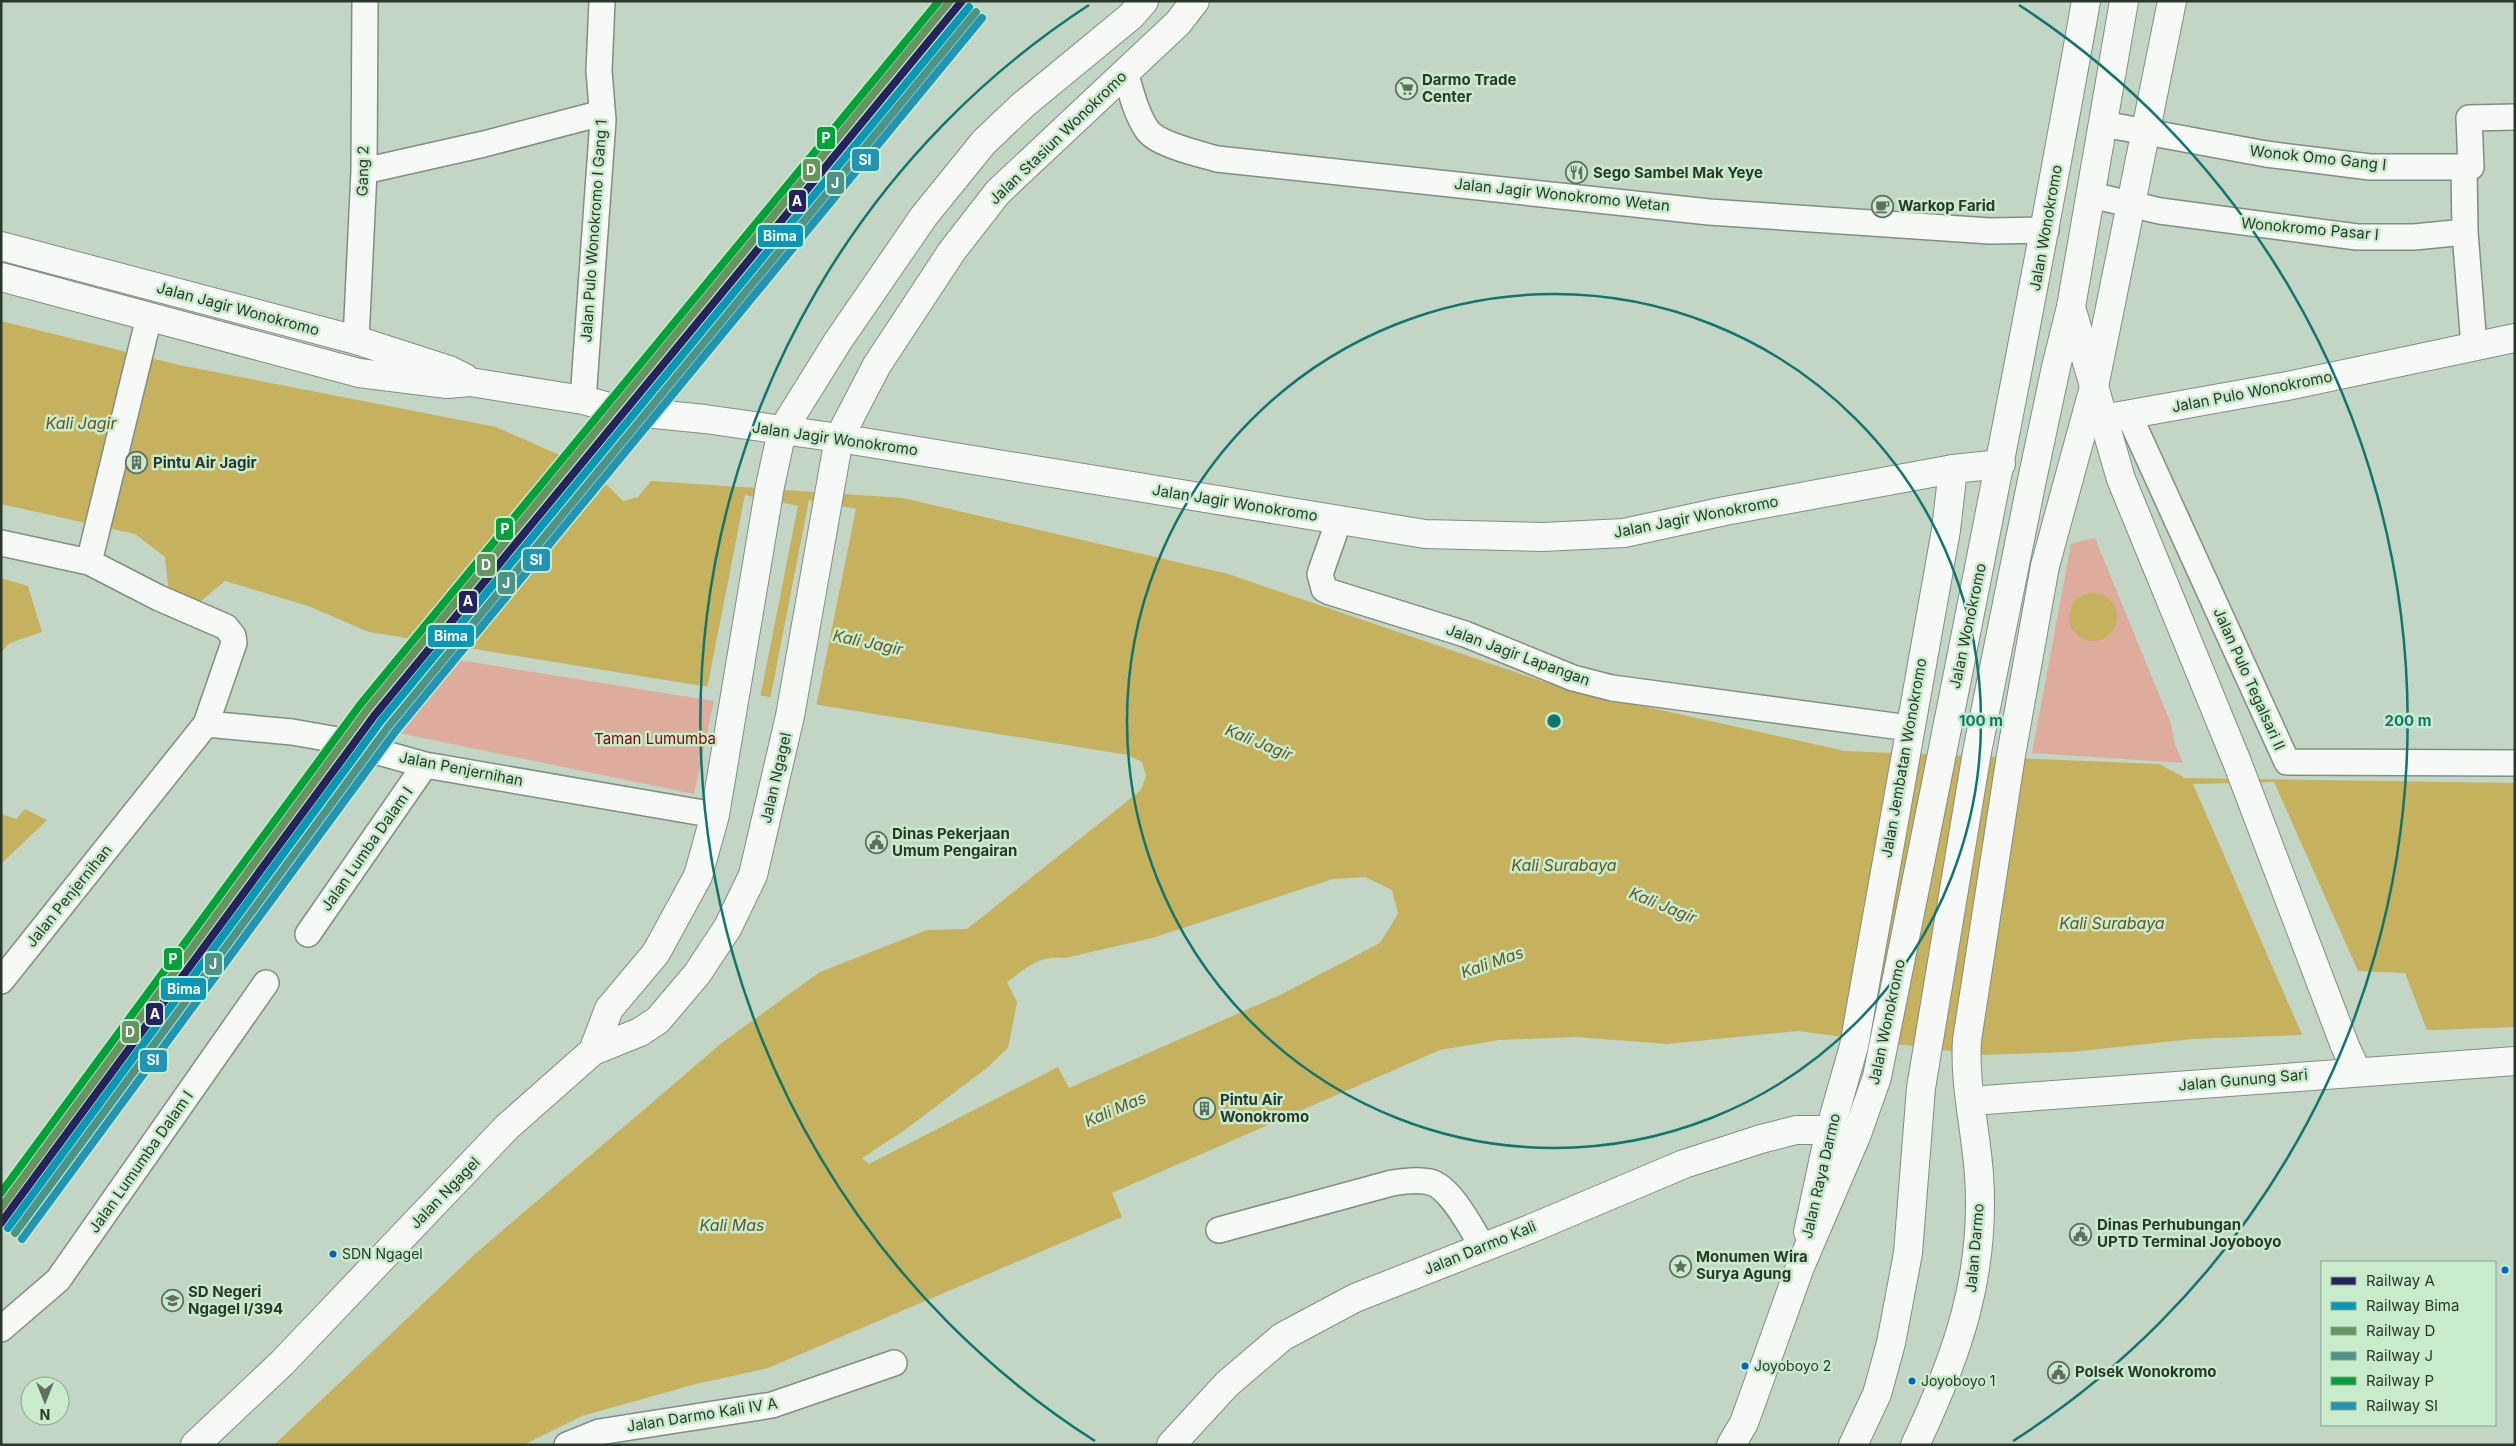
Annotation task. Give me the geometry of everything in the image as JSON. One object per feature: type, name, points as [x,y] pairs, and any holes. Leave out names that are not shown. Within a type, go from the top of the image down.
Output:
[{"type":"main road","points":[[782,431],[843,333],[924,216],[964,164],[1023,105],[1132,16],[1144,1]]},
{"type":"main road","name":"Jalan Stasiun Wonokromo","points":[[839,438],[877,365],[952,251],[998,192],[1178,23],[1194,1]]},
{"type":"main road","name":"Jalan Wonokromo","points":[[1800,1267],[1857,1134],[1877,1077],[2001,464],[2046,230],[2086,1]]},
{"type":"main road","points":[[1853,1445],[1877,1394],[1891,1343],[1908,1253],[1920,1088],[1977,752],[2056,367],[2072,308],[2124,1]]},
{"type":"main road","points":[[1969,1089],[1967,1040],[2011,755],[2045,566],[2094,387],[2172,1]]},
{"type":"main road","name":"Jalan Jagir Wonokromo","points":[[1,246],[356,340],[449,370],[470,382]]},
{"type":"main road","name":"Jalan Jagir Wonokromo","points":[[1,277],[359,373],[447,384],[470,382],[583,400],[624,411],[705,419],[839,438],[1425,534],[1543,537],[1624,533],[1725,510],[1953,469],[2001,464]]},
{"type":"main road","points":[[2072,308],[2121,479],[2238,767],[2344,1046],[2357,1072]]},
{"type":"main road","name":"Jalan Pulo Wonokromo","points":[[2103,419],[2286,386],[2515,338]]},
{"type":"main road","name":"Jalan Ngagel","points":[[593,1051],[609,1009],[631,986],[656,953],[698,876],[715,815],[770,486],[782,431]]},
{"type":"main road","name":"Jalan Ngagel","points":[[195,1445],[282,1363],[508,1128],[593,1051],[640,1032],[658,1020],[697,974],[728,927],[753,875],[790,716],[839,438]]},
{"type":"main road","name":"Jalan Jembatan Wonokromo","points":[[1854,1046],[1946,530],[1953,469]]},
{"type":"main road","points":[[2032,480],[2045,566]]},
{"type":"main road","name":"Jalan Raya Darmo","points":[[1731,1445],[1744,1423],[1800,1267],[1830,1130],[1854,1046]]},
{"type":"main road","name":"Jalan Gunung Sari","points":[[1969,1089],[2357,1072],[2515,1062]]},
{"type":"main road","name":"Jalan Darmo","points":[[1915,1445],[1956,1349],[1974,1284],[1980,1220],[1980,1176],[1969,1089]]},
{"type":"main road","name":"Jalan Darmo Kali","points":[[1171,1445],[1227,1384],[1282,1337],[1355,1298],[1483,1248],[1684,1164],[1761,1139],[1796,1130],[1830,1130]]},
{"type":"street","name":"Gang 2","points":[[356,340],[364,171],[365,1]]},
{"type":"street","name":"Jalan Pulo Wonokromo I Gang 1","points":[[583,400],[602,113],[599,71],[602,1]]},
{"type":"street","name":"Jalan Jagir Wonokromo Wetan","points":[[1125,72],[1137,107],[1149,132],[1174,146],[1217,159],[1709,212],[1990,231],[2046,230]]},
{"type":"street","points":[[364,171],[602,113]]},
{"type":"street","points":[[2474,346],[2465,232],[2464,167],[2471,167],[2469,118],[2515,117]]},
{"type":"street","name":"Wonok Omo Gang I","points":[[2103,124],[2266,154],[2370,167],[2464,167]]},
{"type":"street","name":"Wonokromo Pasar I","points":[[2091,196],[2160,211],[2357,237],[2414,237],[2465,232]]},
{"type":"street","points":[[90,553],[148,317]]},
{"type":"street","name":"Jalan Pulo Tegalsari II","points":[[2129,415],[2286,762],[2515,763]]},
{"type":"street","name":"Jalan Jagir Lapangan","points":[[1340,520],[1320,574],[1324,589],[1330,592],[1465,634],[1573,678],[1612,688],[1908,737]]},
{"type":"street","points":[[1,543],[90,553],[159,598],[226,627],[230,631],[234,643],[206,724]]},
{"type":"street","name":"Jalan Penjernihan","points":[[1,981],[206,724],[324,737],[425,765],[715,815]]},
{"type":"street","name":"Jalan Lumba Dalam I","points":[[308,934],[425,765]]},
{"type":"street","name":"Jalan Lumumba Dalam I","points":[[1,1329],[58,1280],[266,983]]},
{"type":"street","points":[[1219,1230],[1392,1183],[1412,1180],[1431,1182],[1444,1188],[1483,1248]]},
{"type":"street","name":"Jalan Darmo Kali IV A","points":[[573,1444],[616,1429],[713,1416],[772,1405],[894,1363]]},
{"type":"green space","points":[[2095,538],[2171,724],[2175,744],[2183,763],[2032,753],[2071,544]]},
{"type":"green space","name":"Taman Lumumba","points":[[440,657],[714,701],[694,794],[389,731]]},
{"type":"water","name":"Kali Surabaya","points":[[1,321],[179,365],[496,427],[591,469],[623,501],[638,497],[651,481],[903,498],[1228,574],[1562,688],[1845,751],[2159,764],[2185,778],[2515,783],[2515,1027],[2193,1039],[2071,1052],[1980,1055],[1798,1031],[1667,1044],[1576,1037],[1499,1040],[1440,1050],[1112,1193],[1122,1217],[768,1368],[696,1384],[582,1416],[523,1445],[274,1445],[475,1254],[723,1042],[820,972],[927,930],[967,929],[1141,790],[1146,776],[1142,762],[1128,755],[369,632],[308,606],[225,581],[201,601],[169,594],[165,557],[135,534],[1,504]],"holes":[[[1365,877],[1392,890],[1398,914],[1380,943],[1280,995],[1069,1088],[1058,1067],[869,1164],[862,1158],[905,1130],[988,1067],[1008,1048],[1017,1002],[1007,982],[1027,967],[1047,959],[1065,958],[1152,938],[1333,879]]]},
{"type":"water","points":[[1,578],[28,586],[42,632],[10,643],[1,652]]},
{"type":"water","points":[[2093,593],[2102,595],[2110,600],[2115,608],[2117,617],[2115,626],[2110,634],[2102,639],[2093,641],[2084,639],[2076,634],[2071,626],[2069,617],[2071,608],[2076,600],[2084,595]]},
{"type":"water","points":[[25,809],[47,820],[2,863],[1,814],[16,819]]},
{"type":"pier","points":[[745,495],[798,506],[760,698],[707,689]]},
{"type":"pier","points":[[809,500],[856,509],[816,707],[770,700]]},
{"type":"pier","points":[[2274,782],[2358,971],[2405,973],[2428,1033],[2303,1037],[2193,784]]},
{"type":"rail line","name":"P","points":[[1,1193],[360,705],[939,1]]},
{"type":"rail line","name":"D","points":[[1,1208],[367,710],[950,1]]},
{"type":"rail line","name":"A","points":[[1,1223],[374,716],[962,1]]},
{"type":"rail line","name":"Bima","points":[[8,1228],[381,721],[969,7]]},
{"type":"rail line","name":"J","points":[[15,1233],[388,727],[976,12]]},
{"type":"rail line","name":"SI","points":[[22,1239],[395,732],[982,18]]},
{"type":"place","name":"Darmo Trade Center","points":[[1406,89]]},
{"type":"place","name":"Sego Sambel Mak Yeye","points":[[1577,173]]},
{"type":"place","name":"Warkop Farid","points":[[1882,206]]},
{"type":"place","name":"Pintu Air Jagir","points":[[137,463]]},
{"type":"place","name":"Dinas Pekerjaan Umum Pengairan","points":[[876,843]]},
{"type":"place","name":"Pintu Air Wonokromo","points":[[1204,1109]]},
{"type":"place","name":"Dinas Perhubungan UPTD Terminal Joyoboyo","points":[[2081,1234]]},
{"type":"place","name":"SDN Ngagel","points":[[333,1254]]},
{"type":"place","name":"Monumen Wira Surya Agung","points":[[1680,1266]]},
{"type":"place","name":"SD Negeri Ngagel I/394","points":[[172,1301]]},
{"type":"place","name":"Joyoboyo 2","points":[[1745,1366]]},
{"type":"place","name":"Polsek Wonokromo","points":[[2059,1372]]},
{"type":"place","name":"Joyoboyo 1","points":[[1912,1381]]},
{"type":"water label","name":"Kali Jagir","points":[[81,423]]},
{"type":"water label","name":"Kali Jagir","points":[[868,642]]},
{"type":"water label","name":"Kali Jagir","points":[[1259,742]]},
{"type":"water label","name":"Kali Jagir","points":[[1663,905]]},
{"type":"water label","name":"Kali Mas","points":[[1492,962]]},
{"type":"water label","name":"Kali Mas","points":[[1115,1109]]},
{"type":"water label","name":"Kali Mas","points":[[732,1225]]}]
